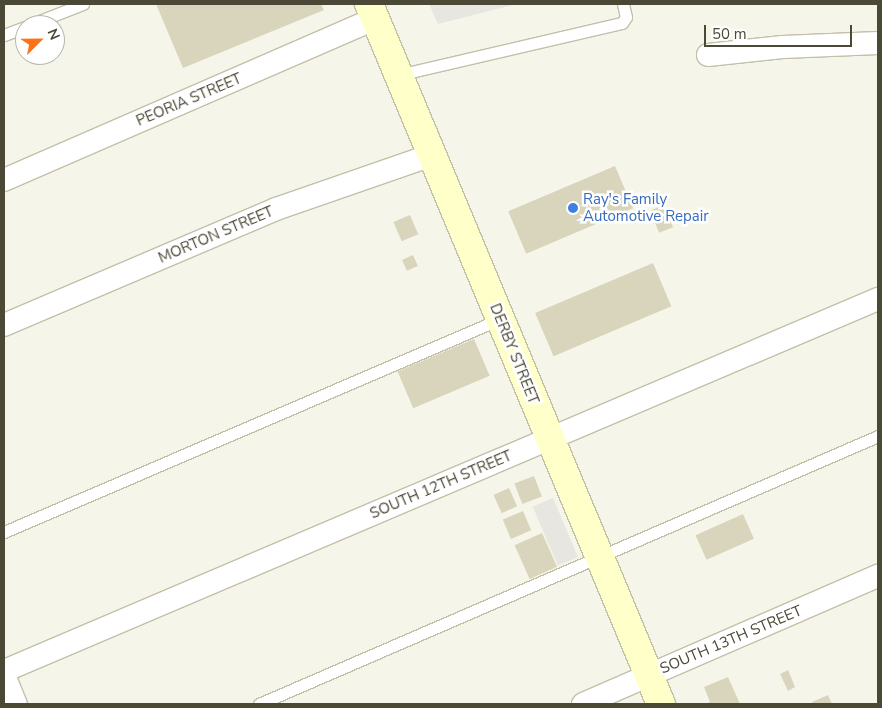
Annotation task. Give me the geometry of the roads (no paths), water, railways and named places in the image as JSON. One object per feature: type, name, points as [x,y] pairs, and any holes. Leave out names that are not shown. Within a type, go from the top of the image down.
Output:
[{"type":"main road","name":"DERBY STREET","points":[[372,12],[661,704]]},
{"type":"street","name":"PEORIA STREET","points":[[4,180],[372,12]]},
{"type":"street","points":[[708,55],[782,46],[878,43]]},
{"type":"street","name":"MORTON STREET","points":[[4,325],[276,209],[432,156]]},
{"type":"street","name":"SOUTH 12TH STREET","points":[[4,671],[878,299]]},
{"type":"street","name":"SOUTH 13TH STREET","points":[[583,704],[607,699],[649,675],[878,576]]},
{"type":"street","points":[[4,676],[16,704]]},
{"type":"lane","points":[[55,15],[83,4]]},
{"type":"lane","points":[[398,75],[622,23],[626,17],[623,4]]},
{"type":"lane","points":[[4,532],[500,319]]},
{"type":"lane","points":[[259,704],[878,436]]},
{"type":"place","name":"Ray's Family Automotive Repair","points":[[573,208]]}]
